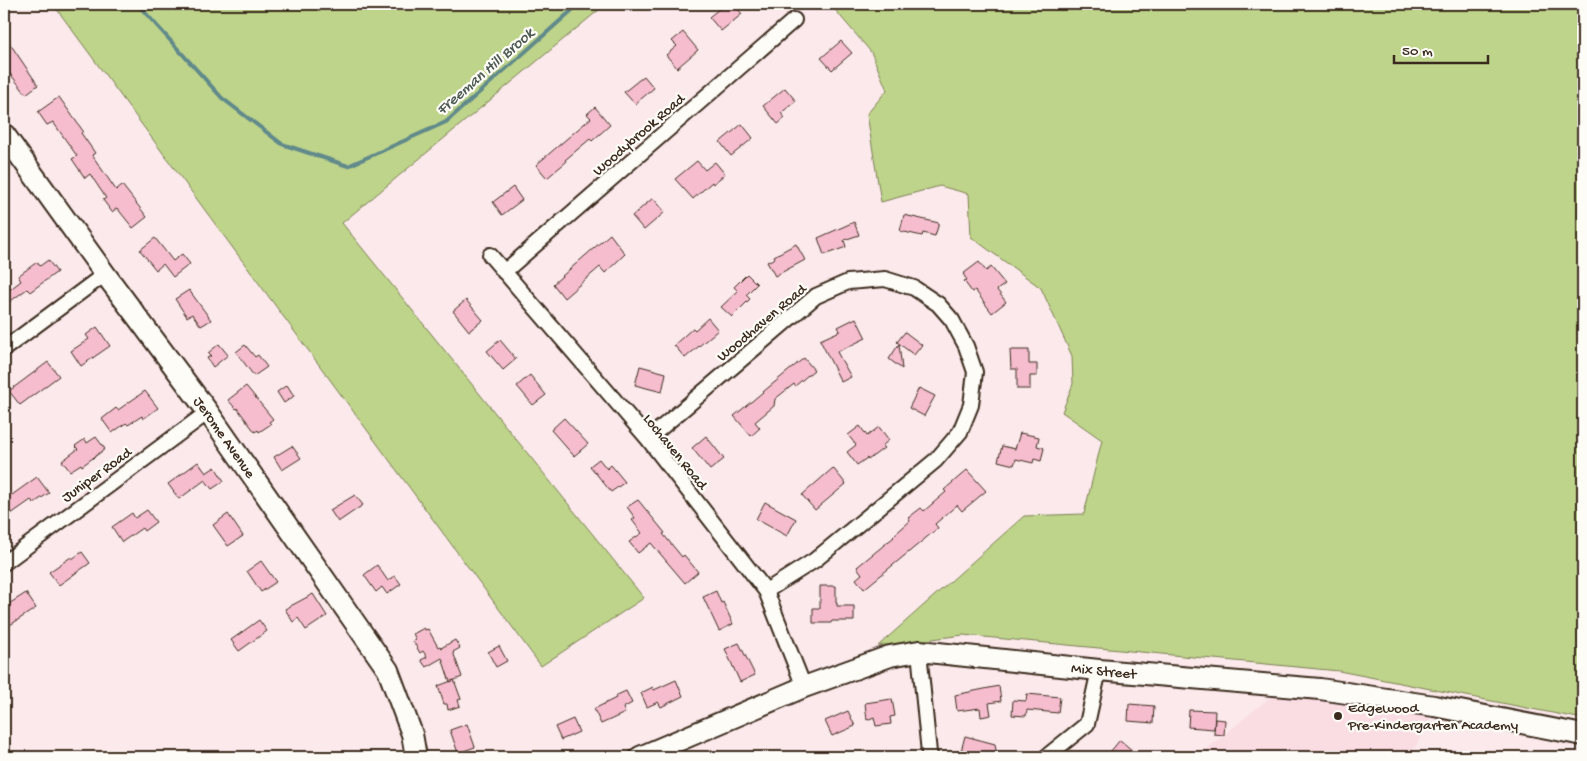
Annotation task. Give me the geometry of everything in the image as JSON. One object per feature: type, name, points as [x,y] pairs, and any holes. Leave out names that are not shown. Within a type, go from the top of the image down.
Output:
[{"type":"main road","name":"Jerome Avenue","points":[[4,134],[208,412],[388,670],[412,734],[416,757]]},
{"type":"main road","name":"Mix Street","points":[[640,757],[804,688],[890,656],[919,651],[1099,670],[1320,689],[1434,706],[1583,734]]},
{"type":"street","name":"Woodybrook Road","points":[[504,272],[794,20]]},
{"type":"street","name":"Lochaven Road","points":[[490,255],[648,439],[766,591],[804,688]]},
{"type":"street","points":[[4,349],[105,274]]},
{"type":"street","name":"Woodhaven Road","points":[[648,439],[816,296],[848,282],[885,279],[914,288],[938,304],[952,320],[966,346],[974,372],[971,405],[960,432],[936,460],[815,560],[766,591]]},
{"type":"street","name":"Juniper Road","points":[[4,562],[208,412]]},
{"type":"street","points":[[919,651],[929,753],[931,757]]},
{"type":"street","points":[[1046,757],[1087,724],[1099,670]]},
{"type":"shaded area","name":"Edgewood Pre-Kindergarten Academy","points":[[1284,686],[1434,706],[1426,727],[1415,747],[1405,757],[1197,757]]},
{"type":"green space","points":[[53,4],[606,4],[342,223],[644,598],[541,666]]},
{"type":"green space","points":[[830,4],[1583,4],[1583,719],[1339,671],[963,635],[878,646],[1024,516],[1084,514],[1102,440],[1062,412],[1073,384],[1072,356],[1041,288],[971,237],[969,194],[940,186],[881,202],[867,114],[887,90],[871,52]]},
{"type":"building","points":[[725,4],[734,4],[742,14],[721,31],[709,17]]},
{"type":"building","points":[[683,32],[698,50],[677,68],[666,55],[677,46],[672,41]]},
{"type":"building","points":[[4,35],[38,85],[26,94],[4,66]]},
{"type":"building","points":[[841,41],[852,53],[832,70],[821,58]]},
{"type":"building","points":[[644,76],[654,88],[635,104],[624,92]]},
{"type":"building","points":[[785,88],[796,101],[781,113],[785,118],[778,124],[763,106]]},
{"type":"building","points":[[59,97],[83,131],[81,133],[95,153],[92,155],[116,190],[122,185],[147,217],[133,228],[117,208],[112,212],[103,200],[106,198],[90,174],[85,178],[72,159],[77,156],[53,122],[47,125],[38,112]]},
{"type":"building","points":[[595,107],[610,125],[592,141],[590,139],[565,160],[566,162],[547,178],[536,165],[591,118],[587,114]]},
{"type":"building","points":[[742,124],[753,138],[731,156],[720,142]]},
{"type":"building","points":[[697,161],[705,170],[715,162],[725,174],[713,184],[712,182],[693,199],[675,179]]},
{"type":"building","points":[[513,187],[522,200],[502,215],[493,202]]},
{"type":"building","points":[[653,198],[665,212],[644,230],[632,216]]},
{"type":"building","points":[[904,215],[939,223],[935,236],[923,233],[922,236],[900,231]]},
{"type":"building","points":[[854,222],[859,235],[844,240],[846,247],[824,255],[818,238]]},
{"type":"building","points":[[610,234],[625,254],[605,273],[600,267],[564,298],[553,284]]},
{"type":"building","points":[[155,238],[173,261],[182,254],[190,264],[173,277],[163,264],[156,270],[140,250]]},
{"type":"building","points":[[796,244],[805,260],[775,276],[767,262]]},
{"type":"building","points":[[48,260],[57,272],[30,292],[27,289],[4,306],[4,294],[21,281],[18,276],[37,262],[40,266]]},
{"type":"building","points":[[979,262],[986,271],[991,267],[1005,284],[997,290],[1006,302],[992,313],[975,290],[972,292],[964,281],[967,280],[963,274]]},
{"type":"building","points":[[747,274],[757,284],[746,295],[750,299],[732,317],[721,307],[738,291],[734,287]]},
{"type":"building","points":[[189,290],[211,320],[201,326],[192,314],[187,317],[175,299]]},
{"type":"building","points":[[466,300],[483,320],[469,331],[453,311]]},
{"type":"building","points":[[708,318],[718,330],[685,358],[674,345]]},
{"type":"building","points":[[856,318],[866,338],[837,352],[851,377],[841,382],[820,340],[840,331],[838,327]]},
{"type":"building","points":[[97,327],[110,346],[81,366],[71,351],[89,339],[86,335]]},
{"type":"building","points":[[905,332],[922,345],[914,355],[897,342]]},
{"type":"building","points":[[500,340],[516,359],[503,370],[487,351]]},
{"type":"building","points":[[219,344],[228,355],[213,367],[207,358],[211,356],[208,353]]},
{"type":"building","points":[[899,344],[902,369],[889,359]]},
{"type":"building","points":[[245,345],[255,357],[258,355],[267,367],[254,376],[236,352]]},
{"type":"building","points":[[1010,350],[1029,350],[1029,364],[1037,364],[1037,376],[1030,376],[1030,389],[1017,389],[1017,369],[1011,369]]},
{"type":"building","points":[[804,358],[814,370],[795,386],[794,384],[775,399],[774,406],[755,422],[760,428],[751,436],[734,416]]},
{"type":"building","points":[[48,362],[59,376],[20,405],[9,391]]},
{"type":"building","points":[[640,366],[666,373],[662,392],[635,385]]},
{"type":"building","points":[[530,375],[546,395],[533,405],[517,386]]},
{"type":"building","points":[[287,385],[294,396],[284,403],[277,392]]},
{"type":"building","points":[[246,386],[273,419],[269,422],[271,424],[259,432],[258,430],[255,432],[237,408],[228,400]]},
{"type":"building","points":[[919,388],[935,396],[924,416],[909,408]]},
{"type":"building","points":[[145,391],[158,408],[143,419],[142,416],[128,425],[126,423],[112,433],[102,419],[116,408],[118,410]]},
{"type":"building","points":[[564,418],[588,444],[574,456],[551,430]]},
{"type":"building","points":[[860,426],[867,436],[879,427],[889,440],[882,446],[884,448],[868,460],[867,458],[857,465],[847,452],[856,445],[848,435]]},
{"type":"building","points":[[1020,433],[1039,437],[1037,446],[1044,448],[1041,461],[1034,459],[1033,463],[1016,459],[1014,465],[998,461],[1002,446],[1015,449]]},
{"type":"building","points":[[706,436],[724,459],[710,470],[692,448]]},
{"type":"building","points":[[96,437],[105,449],[82,466],[81,464],[70,471],[62,461],[78,449],[75,446],[85,439],[87,443]]},
{"type":"building","points":[[292,446],[301,458],[282,470],[274,457]]},
{"type":"building","points":[[599,459],[607,469],[611,465],[625,482],[611,492],[590,466]]},
{"type":"building","points":[[198,462],[206,473],[215,467],[224,481],[212,489],[205,480],[179,499],[168,484]]},
{"type":"building","points":[[833,468],[846,484],[815,510],[802,495]]},
{"type":"building","points":[[967,470],[986,491],[962,511],[957,505],[935,524],[938,528],[864,589],[856,579],[862,574],[857,567],[894,537],[910,521],[908,518],[921,508],[924,511]]},
{"type":"building","points":[[37,477],[49,493],[34,503],[31,500],[11,514],[4,504],[4,499]]},
{"type":"building","points":[[355,495],[363,505],[338,522],[330,510]]},
{"type":"building","points":[[638,500],[682,557],[684,555],[698,572],[685,583],[651,543],[638,553],[629,542],[642,533],[632,520],[635,518],[627,507]]},
{"type":"building","points":[[765,502],[796,519],[787,536],[756,519]]},
{"type":"building","points":[[147,510],[156,522],[144,531],[142,528],[122,542],[112,527],[132,513],[135,518]]},
{"type":"building","points":[[228,514],[243,536],[228,546],[213,525]]},
{"type":"building","points":[[82,552],[90,563],[59,585],[49,572]]},
{"type":"building","points":[[261,561],[276,582],[261,592],[247,571]]},
{"type":"building","points":[[377,565],[388,581],[395,576],[401,584],[387,594],[382,587],[376,592],[364,575]]},
{"type":"building","points":[[820,586],[836,586],[837,606],[854,606],[854,621],[813,623],[813,608],[820,608]]},
{"type":"building","points":[[716,591],[733,624],[719,631],[703,597]]},
{"type":"building","points":[[26,593],[36,608],[4,629],[4,607]]},
{"type":"building","points":[[313,594],[327,616],[306,630],[298,618],[293,622],[285,609]]},
{"type":"building","points":[[259,620],[267,631],[239,651],[231,640]]},
{"type":"building","points":[[424,628],[425,630],[428,629],[438,647],[440,646],[441,648],[455,640],[460,648],[453,652],[462,677],[450,682],[442,658],[426,667],[421,660],[427,657],[423,651],[420,653],[413,641],[416,639],[413,634]]},
{"type":"building","points":[[739,643],[755,675],[740,682],[725,649]]},
{"type":"building","points":[[499,646],[507,661],[496,667],[488,652]]},
{"type":"building","points":[[454,680],[461,699],[458,700],[460,706],[448,710],[438,686]]},
{"type":"building","points":[[676,680],[683,696],[661,707],[658,702],[647,707],[641,693],[653,687],[654,690]]},
{"type":"building","points":[[999,686],[1001,701],[989,703],[991,715],[981,717],[980,708],[957,711],[955,695]]},
{"type":"building","points":[[626,691],[632,703],[623,708],[625,713],[601,724],[594,709]]},
{"type":"building","points":[[1027,694],[1060,697],[1058,713],[1027,710],[1026,716],[1012,715],[1013,700],[1026,701]]},
{"type":"building","points":[[892,699],[895,716],[890,717],[891,724],[876,726],[874,717],[867,720],[865,703]]},
{"type":"building","points":[[1129,704],[1154,706],[1153,723],[1128,721]]},
{"type":"building","points":[[1189,710],[1215,711],[1214,729],[1188,727]]},
{"type":"building","points":[[848,711],[855,726],[832,736],[825,721]]},
{"type":"building","points":[[573,719],[579,732],[561,740],[555,727]]},
{"type":"building","points":[[1215,719],[1225,720],[1224,735],[1214,734]]},
{"type":"building","points":[[467,724],[475,747],[458,753],[450,730]]},
{"type":"building","points":[[965,736],[995,744],[997,757],[967,757],[960,755]]},
{"type":"building","points":[[1120,740],[1140,757],[1106,757]]},
{"type":"waterway","name":"Freeman Hill Brook","points":[[133,4],[141,8],[222,98],[282,144],[348,166],[446,122],[579,4]]},
{"type":"place","name":"Edgewood Pre-Kindergarten Academy","points":[[1338,716]]}]
